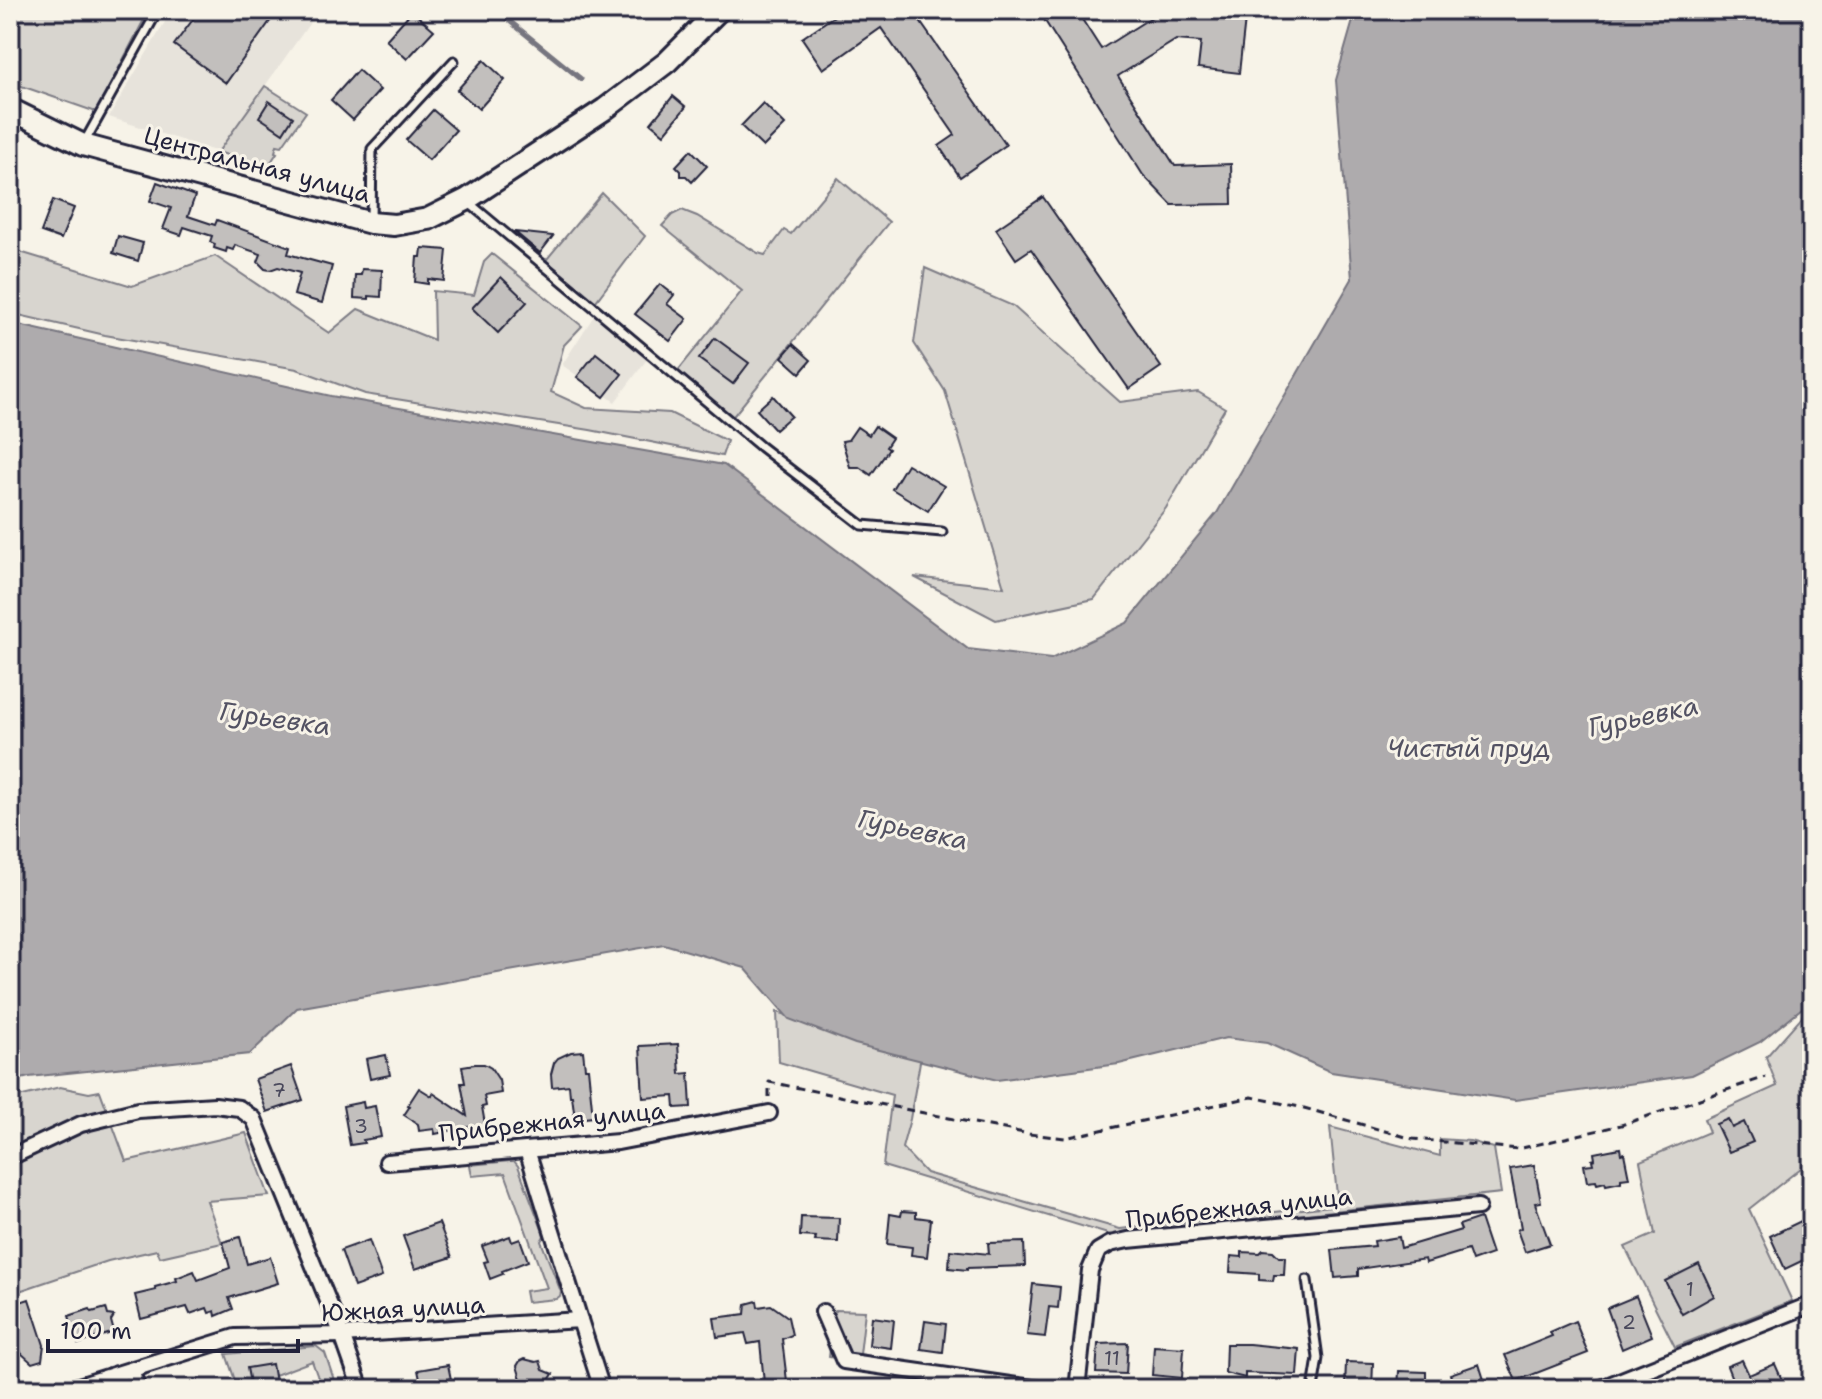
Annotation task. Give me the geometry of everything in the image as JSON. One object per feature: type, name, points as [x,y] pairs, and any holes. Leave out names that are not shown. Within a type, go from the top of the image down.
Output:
[{"type":"main road","name":"Центральная улица","points":[[10,109],[83,145],[371,223],[394,225],[428,219],[466,200],[605,109],[667,62],[719,10]]},
{"type":"street","points":[[10,1154],[17,1154],[81,1124],[138,1110],[215,1105],[239,1108],[254,1119],[361,1389]]},
{"type":"street","name":"Прибрежная улица","points":[[387,1162],[618,1142],[769,1113]]},
{"type":"street","points":[[527,1150],[602,1389]]},
{"type":"street","name":"Прибрежная улица","points":[[1077,1389],[1090,1270],[1098,1251],[1110,1244],[1478,1207]]},
{"type":"street","points":[[1599,1389],[1812,1304]]},
{"type":"street","points":[[823,1312],[844,1361],[1039,1389]]},
{"type":"street","name":"Южная улица","points":[[69,1389],[235,1337],[342,1335],[580,1320]]},
{"type":"street","points":[[131,1370],[138,1389]]},
{"type":"lane","points":[[83,145],[158,10]]},
{"type":"lane","points":[[371,223],[372,149],[454,61]]},
{"type":"lane","points":[[466,200],[761,447],[862,525],[942,532]]},
{"type":"lane","points":[[1307,1280],[1318,1358],[1313,1389]]},
{"type":"path","points":[[769,1113],[769,1082],[1029,1134],[1065,1138],[1252,1097],[1304,1108],[1413,1139],[1518,1149],[1621,1125],[1766,1077]]},
{"type":"shaded area","points":[[10,10],[149,10],[96,112],[10,82]]},
{"type":"shaded area","points":[[172,10],[319,10],[218,152],[109,117]]},
{"type":"shaded area","points":[[265,86],[306,112],[282,146],[277,145],[277,153],[267,168],[218,152]]},
{"type":"shaded area","points":[[838,178],[889,222],[731,419],[676,373],[742,291],[662,226],[682,210],[765,255],[784,230],[791,234]]},
{"type":"shaded area","points":[[602,193],[645,236],[593,305],[542,265]]},
{"type":"shaded area","points":[[10,249],[132,286],[215,256],[329,333],[358,309],[434,340],[433,291],[474,295],[484,262],[492,254],[582,326],[564,345],[551,392],[586,408],[670,413],[727,441],[722,456],[590,430],[365,394],[297,369],[105,335],[10,313]]},
{"type":"shaded area","points":[[925,268],[1013,306],[1120,402],[1198,392],[1225,408],[1166,508],[1094,599],[996,620],[914,577],[1004,587],[945,391],[914,343]]},
{"type":"shaded area","points":[[595,314],[651,354],[615,402],[562,365]]},
{"type":"shaded area","points":[[1812,1005],[1812,1178],[1806,1164],[1749,1209],[1792,1301],[1675,1347],[1625,1247],[1655,1234],[1640,1161],[1709,1132],[1704,1119],[1777,1086],[1766,1057]]},
{"type":"shaded area","points":[[777,1012],[860,1037],[922,1050],[902,1148],[926,1173],[1120,1229],[1338,1205],[1330,1127],[1440,1156],[1440,1139],[1470,1141],[1494,1148],[1501,1193],[1111,1235],[883,1166],[892,1095],[779,1062]]},
{"type":"shaded area","points":[[60,1087],[89,1093],[100,1091],[126,1161],[246,1133],[269,1196],[207,1201],[222,1243],[160,1257],[157,1250],[108,1261],[10,1294],[10,1099]]},
{"type":"shaded area","points":[[514,1161],[543,1232],[541,1241],[561,1292],[556,1299],[527,1302],[525,1291],[547,1288],[505,1173],[472,1176],[470,1165]]},
{"type":"shaded area","points":[[835,1310],[865,1311],[859,1363],[829,1357]]},
{"type":"shaded area","points":[[316,1346],[325,1353],[337,1389],[322,1389],[312,1361],[238,1389],[226,1354]]},
{"type":"water","name":"Чистый пруд","points":[[1356,10],[1812,10],[1808,90],[1812,93],[1812,1000],[1760,1042],[1692,1075],[1515,1100],[1331,1072],[1267,1043],[1226,1038],[1119,1064],[997,1080],[855,1044],[789,1019],[745,968],[664,944],[297,1008],[250,1054],[29,1077],[10,1082],[10,323],[331,396],[724,465],[968,649],[1051,659],[1127,623],[1217,513],[1352,279],[1336,80]]},
{"type":"building","points":[[200,10],[278,10],[226,83],[174,45]]},
{"type":"building","points":[[843,10],[912,10],[1006,145],[960,177],[939,146],[955,135],[881,28],[823,69],[802,38]]},
{"type":"building","points":[[1038,10],[1076,10],[1101,49],[1163,10],[1246,10],[1239,73],[1198,68],[1201,42],[1176,40],[1118,76],[1175,166],[1231,164],[1232,204],[1172,205],[1143,175]]},
{"type":"building","points":[[412,11],[434,30],[407,59],[386,40]]},
{"type":"building","points":[[484,60],[505,80],[479,109],[457,90]]},
{"type":"building","points":[[358,70],[380,90],[353,120],[331,100]]},
{"type":"building","points":[[673,96],[686,107],[664,134],[651,123]]},
{"type":"building","points":[[269,101],[293,117],[283,133],[259,117]]},
{"type":"building","points":[[763,103],[785,125],[763,147],[741,126]]},
{"type":"building","points":[[433,110],[456,130],[429,160],[406,140]]},
{"type":"building","points":[[691,150],[707,166],[692,182],[681,176],[676,166]]},
{"type":"building","points":[[157,182],[195,196],[188,216],[215,225],[217,220],[290,247],[288,254],[332,266],[322,303],[294,295],[300,273],[278,267],[265,269],[258,262],[261,254],[235,245],[233,250],[227,248],[226,252],[214,248],[215,244],[210,242],[212,236],[184,227],[181,235],[163,229],[171,208],[150,201]]},
{"type":"building","points":[[1043,197],[1161,367],[1129,389],[1031,249],[1016,259],[996,229]]},
{"type":"building","points":[[53,200],[74,208],[61,239],[41,232]]},
{"type":"building","points":[[515,232],[553,236],[540,253]]},
{"type":"building","points":[[118,236],[143,243],[138,261],[113,253]]},
{"type":"building","points":[[422,248],[447,250],[444,281],[428,279],[428,284],[415,282],[417,257],[421,257]]},
{"type":"building","points":[[362,269],[382,270],[381,297],[354,298],[355,275],[361,275]]},
{"type":"building","points":[[501,277],[527,302],[498,333],[472,308]]},
{"type":"building","points":[[660,284],[674,295],[667,304],[687,319],[670,341],[635,314]]},
{"type":"building","points":[[715,338],[749,363],[733,384],[699,359]]},
{"type":"building","points":[[793,344],[811,360],[800,373],[782,357]]},
{"type":"building","points":[[596,353],[622,374],[604,397],[577,377]]},
{"type":"building","points":[[773,396],[791,416],[775,430],[757,410]]},
{"type":"building","points":[[875,426],[892,438],[886,447],[889,449],[871,475],[859,467],[850,467],[842,441],[848,440],[857,427],[869,435]]},
{"type":"building","points":[[907,464],[944,486],[928,511],[892,489]]},
{"type":"building","points":[[678,1044],[680,1074],[689,1073],[691,1107],[675,1108],[674,1096],[643,1098],[640,1046]]},
{"type":"building","points":[[583,1051],[593,1117],[575,1119],[569,1085],[552,1087],[551,1074],[558,1058]]},
{"type":"building","points":[[386,1055],[390,1075],[370,1079],[366,1059]]},
{"type":"building","points":[[475,1064],[491,1068],[499,1080],[501,1093],[484,1096],[486,1106],[482,1107],[486,1130],[470,1132],[469,1127],[435,1134],[434,1129],[419,1131],[418,1124],[404,1115],[419,1088],[432,1096],[433,1093],[467,1116],[461,1083],[465,1083],[462,1066]]},
{"type":"building","points":[[291,1066],[303,1100],[267,1112],[255,1079]]},
{"type":"building","points":[[363,1102],[364,1108],[375,1106],[381,1137],[350,1145],[343,1106]]},
{"type":"building","points":[[1728,1119],[1732,1128],[1744,1122],[1753,1142],[1729,1152],[1716,1124]]},
{"type":"building","points":[[1620,1148],[1629,1178],[1606,1185],[1605,1182],[1587,1182],[1584,1165],[1593,1164],[1594,1153]]},
{"type":"building","points":[[1534,1165],[1541,1202],[1535,1203],[1550,1244],[1525,1252],[1517,1230],[1521,1228],[1510,1169]]},
{"type":"building","points":[[902,1211],[916,1212],[916,1217],[931,1219],[927,1257],[911,1255],[912,1247],[887,1244],[890,1214],[901,1216]]},
{"type":"building","points":[[801,1217],[839,1218],[838,1242],[815,1241],[816,1237],[800,1236]]},
{"type":"building","points":[[1480,1218],[1492,1254],[1472,1261],[1468,1250],[1426,1263],[1425,1259],[1358,1269],[1358,1276],[1335,1278],[1332,1250],[1375,1246],[1374,1241],[1399,1237],[1401,1248],[1461,1230],[1459,1225]]},
{"type":"building","points":[[1803,1220],[1812,1238],[1812,1256],[1785,1269],[1770,1236]]},
{"type":"building","points":[[439,1223],[452,1257],[415,1269],[403,1236]]},
{"type":"building","points":[[510,1236],[512,1242],[520,1239],[528,1261],[490,1279],[482,1246]]},
{"type":"building","points":[[240,1237],[247,1264],[270,1257],[278,1283],[229,1298],[233,1309],[216,1316],[215,1311],[209,1313],[207,1308],[190,1314],[187,1307],[141,1319],[135,1295],[156,1290],[155,1287],[177,1281],[176,1278],[194,1271],[198,1280],[230,1268],[223,1242]]},
{"type":"building","points":[[369,1240],[382,1277],[354,1287],[341,1250]]},
{"type":"building","points":[[1024,1242],[1025,1266],[967,1270],[949,1268],[950,1250],[989,1254],[988,1243]]},
{"type":"building","points":[[1263,1250],[1285,1257],[1284,1275],[1274,1275],[1273,1281],[1259,1280],[1259,1274],[1230,1272],[1231,1256],[1242,1257],[1242,1252],[1260,1253]]},
{"type":"building","points":[[1699,1264],[1714,1296],[1682,1314],[1665,1281]]},
{"type":"building","points":[[1033,1284],[1060,1287],[1058,1308],[1049,1307],[1045,1337],[1027,1335]]},
{"type":"building","points":[[1636,1296],[1652,1336],[1622,1349],[1607,1308]]},
{"type":"building","points":[[29,1299],[44,1345],[42,1360],[32,1363],[21,1353],[13,1331],[10,1333],[10,1314],[20,1310],[17,1303]]},
{"type":"building","points":[[757,1301],[758,1307],[771,1305],[788,1317],[792,1335],[782,1339],[787,1381],[764,1383],[760,1342],[748,1344],[745,1333],[717,1337],[714,1318],[745,1314],[746,1304]]},
{"type":"building","points":[[106,1308],[108,1315],[114,1316],[111,1321],[114,1332],[78,1344],[69,1316],[90,1309],[92,1312]]},
{"type":"building","points":[[872,1317],[894,1320],[891,1348],[869,1345]]},
{"type":"building","points":[[925,1321],[946,1324],[943,1352],[921,1349]]},
{"type":"building","points":[[1575,1321],[1588,1353],[1516,1381],[1505,1355],[1552,1336],[1550,1332]]},
{"type":"building","points":[[1128,1343],[1126,1374],[1096,1373],[1098,1344]]},
{"type":"building","points":[[1226,1344],[1299,1349],[1297,1375],[1245,1373],[1245,1378],[1225,1373]]},
{"type":"building","points":[[1154,1346],[1184,1348],[1182,1378],[1152,1375]]},
{"type":"building","points":[[524,1359],[540,1361],[543,1370],[553,1374],[548,1382],[550,1389],[524,1389],[517,1366]]},
{"type":"building","points":[[1742,1360],[1749,1375],[1775,1364],[1786,1389],[1736,1389],[1727,1366]]},
{"type":"building","points":[[1346,1362],[1373,1363],[1372,1389],[1345,1389]]},
{"type":"building","points":[[272,1364],[276,1389],[258,1389],[256,1382],[250,1383],[247,1368]]},
{"type":"building","points":[[1479,1364],[1487,1389],[1455,1389],[1450,1374]]},
{"type":"building","points":[[448,1365],[453,1389],[422,1389],[418,1370]]},
{"type":"building","points":[[1399,1371],[1426,1372],[1426,1389],[1398,1389]]},
{"type":"waterway","points":[[496,10],[581,79]]},
{"type":"water label","name":"Гурьевка","points":[[1643,716]]},
{"type":"water label","name":"Гурьевка","points":[[275,718]]},
{"type":"water label","name":"Гурьевка","points":[[913,829]]}]
